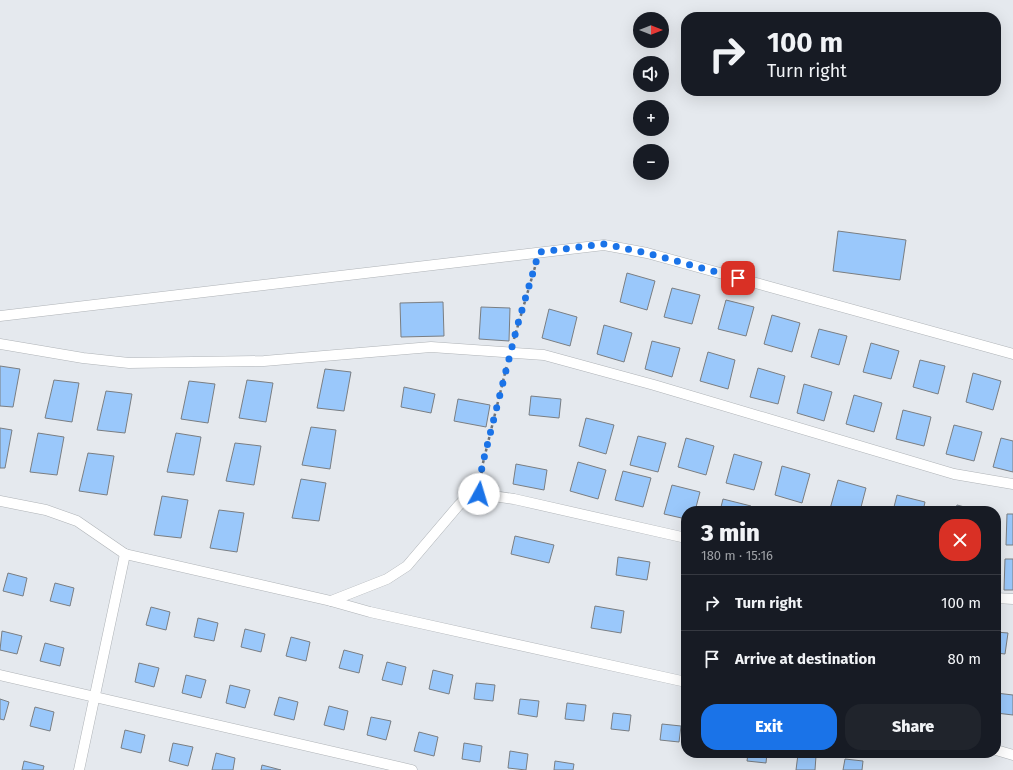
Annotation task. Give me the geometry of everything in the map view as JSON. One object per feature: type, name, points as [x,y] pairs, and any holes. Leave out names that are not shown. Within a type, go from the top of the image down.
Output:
[{"type":"lane","points":[[0,316],[604,244],[647,253],[1013,354]]},
{"type":"lane","points":[[0,344],[83,358],[129,363],[264,361],[430,348],[544,355],[654,385],[954,474],[1013,484]]},
{"type":"lane","points":[[330,601],[387,579],[407,566],[458,506],[469,496],[479,494],[514,499],[681,537]]},
{"type":"lane","points":[[0,501],[46,510],[77,521],[125,554],[330,601],[370,612],[681,681]]},
{"type":"lane","points":[[78,770],[125,554]]},
{"type":"lane","points":[[1001,599],[1013,600]]},
{"type":"lane","points":[[0,675],[412,770]]},
{"type":"lane","points":[[1001,751],[1013,755]]},
{"type":"path","points":[[479,494],[482,466],[510,353],[539,252]]},
{"type":"building","points":[[838,231],[906,240],[900,280],[833,271]]},
{"type":"building","points":[[627,273],[655,281],[647,310],[620,302]]},
{"type":"building","points":[[672,288],[700,295],[692,324],[664,317]]},
{"type":"building","points":[[726,300],[754,307],[746,336],[718,329]]},
{"type":"building","points":[[443,302],[444,336],[401,337],[400,303]]},
{"type":"building","points":[[481,307],[510,308],[509,341],[479,339]]},
{"type":"building","points":[[549,309],[577,317],[570,346],[542,338]]},
{"type":"building","points":[[772,315],[800,323],[792,352],[764,344]]},
{"type":"building","points":[[604,325],[632,333],[624,362],[597,354]]},
{"type":"building","points":[[819,329],[847,336],[839,365],[811,357]]},
{"type":"building","points":[[652,341],[680,348],[672,377],[645,369]]},
{"type":"building","points":[[871,343],[899,351],[891,379],[863,372]]},
{"type":"building","points":[[708,352],[735,360],[728,389],[700,381]]},
{"type":"building","points":[[920,360],[945,366],[938,394],[913,387]]},
{"type":"building","points":[[0,366],[20,369],[13,407],[0,406]]},
{"type":"building","points":[[758,368],[785,376],[778,404],[750,397]]},
{"type":"building","points":[[325,369],[351,372],[344,411],[317,408]]},
{"type":"building","points":[[973,373],[1001,381],[993,410],[966,402]]},
{"type":"building","points":[[54,380],[79,383],[72,422],[45,418]]},
{"type":"building","points":[[247,380],[273,383],[266,422],[239,418]]},
{"type":"building","points":[[189,381],[215,384],[208,423],[181,419]]},
{"type":"building","points":[[804,384],[832,392],[824,421],[797,413]]},
{"type":"building","points":[[404,387],[435,394],[431,413],[401,407]]},
{"type":"building","points":[[106,391],[132,394],[125,433],[97,430]]},
{"type":"building","points":[[854,395],[882,403],[874,432],[846,424]]},
{"type":"building","points":[[531,396],[561,399],[559,418],[529,415]]},
{"type":"building","points":[[458,399],[490,405],[486,427],[454,421]]},
{"type":"building","points":[[903,410],[931,417],[924,446],[896,439]]},
{"type":"building","points":[[586,418],[614,425],[606,454],[579,446]]},
{"type":"building","points":[[954,425],[982,432],[974,461],[946,454]]},
{"type":"building","points":[[311,427],[336,430],[330,469],[302,465]]},
{"type":"building","points":[[0,428],[12,430],[5,468],[0,468]]},
{"type":"building","points":[[38,433],[64,437],[57,475],[30,472]]},
{"type":"building","points":[[176,433],[201,437],[194,475],[167,472]]},
{"type":"building","points":[[638,436],[666,443],[658,472],[630,465]]},
{"type":"building","points":[[686,438],[714,446],[706,475],[678,467]]},
{"type":"building","points":[[1001,438],[1013,441],[1013,472],[993,467]]},
{"type":"building","points":[[235,443],[261,446],[254,485],[226,481]]},
{"type":"building","points":[[88,453],[114,456],[107,495],[79,491]]},
{"type":"building","points":[[734,454],[762,462],[754,490],[726,483]]},
{"type":"building","points":[[578,462],[606,470],[598,499],[570,491]]},
{"type":"building","points":[[516,464],[547,470],[544,490],[513,484]]},
{"type":"building","points":[[782,466],[810,474],[802,503],[775,495]]},
{"type":"building","points":[[623,471],[651,478],[643,507],[615,500]]},
{"type":"building","points":[[301,479],[326,483],[319,521],[292,518]]},
{"type":"building","points":[[838,480],[866,488],[861,506],[831,506]]},
{"type":"building","points":[[672,485],[700,492],[696,506],[681,506],[681,518],[664,514]]},
{"type":"building","points":[[897,495],[925,502],[924,506],[894,506]]},
{"type":"building","points":[[162,496],[188,500],[181,538],[154,535]]},
{"type":"building","points":[[723,499],[751,506],[721,506]]},
{"type":"building","points":[[219,510],[244,513],[237,552],[210,548]]},
{"type":"building","points":[[1007,514],[1013,514],[1013,545],[1006,545]]},
{"type":"building","points":[[515,536],[554,545],[549,563],[511,554]]},
{"type":"building","points":[[618,557],[650,562],[647,580],[616,575]]},
{"type":"building","points":[[1005,559],[1013,559],[1013,590],[1004,590]]},
{"type":"building","points":[[8,573],[27,578],[23,596],[3,591]]},
{"type":"building","points":[[55,583],[74,588],[70,606],[50,601]]},
{"type":"building","points":[[595,606],[624,611],[621,633],[591,628]]},
{"type":"building","points":[[151,607],[170,612],[166,630],[146,625]]},
{"type":"building","points":[[198,618],[218,623],[214,641],[194,637]]},
{"type":"building","points":[[245,629],[265,634],[261,652],[241,647]]},
{"type":"building","points":[[2,631],[22,636],[17,654],[0,650]]},
{"type":"building","points":[[1001,632],[1008,633],[1005,654],[1001,654]]},
{"type":"building","points":[[291,637],[310,642],[306,661],[286,656]]},
{"type":"building","points":[[45,643],[64,648],[60,666],[40,661]]},
{"type":"building","points":[[344,650],[363,655],[359,673],[339,668]]},
{"type":"building","points":[[387,662],[406,667],[402,685],[382,680]]},
{"type":"building","points":[[139,663],[159,668],[154,687],[135,682]]},
{"type":"building","points":[[433,670],[453,675],[449,694],[429,689]]},
{"type":"building","points":[[186,675],[206,680],[201,698],[182,693]]},
{"type":"building","points":[[476,683],[495,685],[493,701],[474,699]]},
{"type":"building","points":[[230,685],[250,690],[245,708],[226,703]]},
{"type":"building","points":[[1001,694],[1013,695],[1013,715],[1001,714]]},
{"type":"building","points":[[279,697],[298,702],[294,720],[274,715]]},
{"type":"building","points":[[0,699],[9,702],[4,720],[0,719]]},
{"type":"building","points":[[520,699],[539,701],[537,717],[518,714]]},
{"type":"building","points":[[567,703],[586,705],[584,721],[565,719]]},
{"type":"building","points":[[329,706],[348,711],[344,730],[324,725]]},
{"type":"building","points":[[35,707],[54,712],[50,731],[30,726]]},
{"type":"building","points":[[613,713],[631,715],[629,731],[611,729]]},
{"type":"building","points":[[371,717],[391,721],[386,740],[367,735]]},
{"type":"building","points":[[662,724],[681,726],[679,742],[660,740]]},
{"type":"building","points":[[125,730],[145,735],[141,753],[121,748]]},
{"type":"building","points":[[419,732],[438,737],[434,756],[414,751]]},
{"type":"building","points":[[173,743],[193,747],[188,766],[169,761]]},
{"type":"building","points":[[464,743],[482,746],[480,762],[462,759]]},
{"type":"building","points":[[510,751],[528,754],[526,770],[508,768]]},
{"type":"building","points":[[216,753],[235,758],[233,770],[212,770]]},
{"type":"building","points":[[747,758],[766,758],[766,763],[747,761]]},
{"type":"building","points":[[798,758],[816,758],[815,770],[796,770]]},
{"type":"building","points":[[845,759],[863,761],[862,770],[843,770]]},
{"type":"building","points":[[24,761],[44,766],[43,770],[22,770]]},
{"type":"building","points":[[555,761],[574,764],[573,770],[554,770]]},
{"type":"building","points":[[262,765],[281,770],[261,770]]},
{"type":"route","points":[[479,494],[482,466],[510,353],[539,252],[604,244],[647,253],[738,278]]}]
